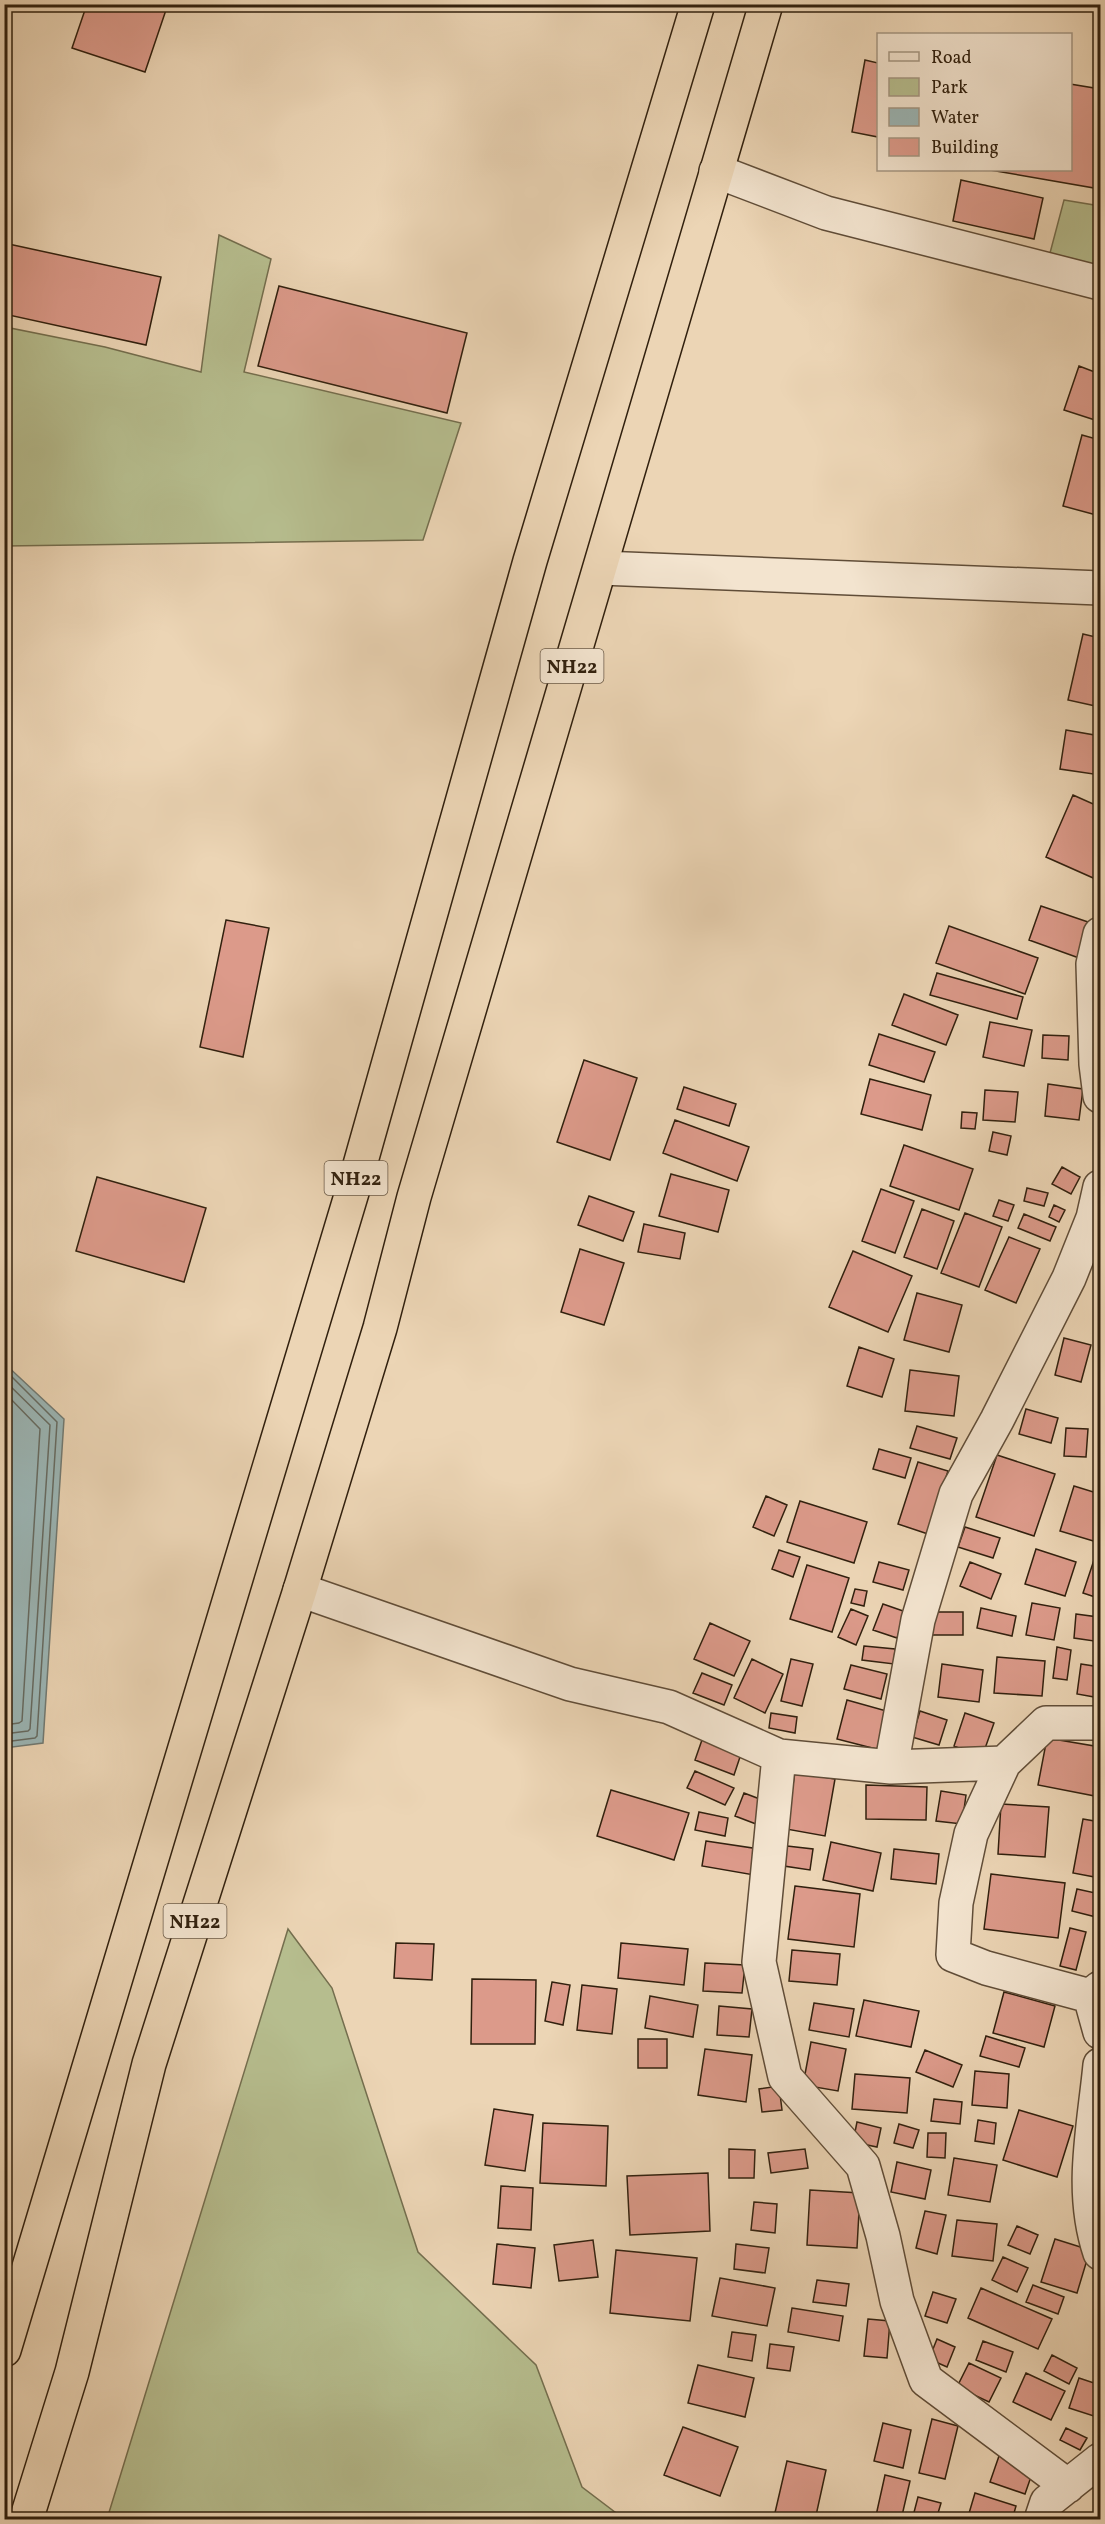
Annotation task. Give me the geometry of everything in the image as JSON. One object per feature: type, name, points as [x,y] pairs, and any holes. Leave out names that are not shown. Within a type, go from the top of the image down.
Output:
[{"type":"highway","name":"NH22","points":[[4,2350],[356,1179],[530,561],[698,4]]},
{"type":"highway","name":"NH22","points":[[26,2520],[72,2372],[149,2064],[300,1590],[380,1328],[414,1197],[766,4]]},
{"type":"street","points":[[716,171],[826,213],[1101,283]]},
{"type":"street","points":[[601,568],[1101,588]]},
{"type":"street","points":[[1101,934],[1093,964],[1096,1064],[1101,1096]]},
{"type":"street","points":[[891,1767],[918,1620],[956,1494],[997,1420],[1069,1278],[1093,1218],[1101,1187]]},
{"type":"street","points":[[300,1590],[570,1684],[669,1707],[779,1756],[891,1767],[1004,1763]]},
{"type":"street","points":[[1101,1723],[1046,1723],[1004,1763],[971,1834],[956,1903],[953,1955],[986,1968],[1095,1992],[1101,2032]]},
{"type":"street","points":[[779,1756],[759,1962],[785,2077],[863,2166],[883,2236],[897,2301],[926,2380],[1068,2486]]},
{"type":"street","points":[[1101,2065],[1088,2173],[1092,2228],[1101,2253]]},
{"type":"street","points":[[1041,2520],[1047,2502],[1101,2460]]},
{"type":"green space","points":[[1064,200],[1100,206],[1100,266],[1050,253]]},
{"type":"green space","points":[[219,235],[271,259],[244,372],[461,423],[423,540],[5,546],[5,327],[105,347],[201,372]]},
{"type":"green space","points":[[288,1929],[332,1988],[418,2252],[536,2365],[582,2487],[624,2519],[107,2519]]},
{"type":"water","points":[[4,1363],[64,1419],[43,1743],[5,1748]]},
{"type":"building","points":[[87,4],[168,4],[145,72],[72,48]]},
{"type":"building","points":[[865,60],[877,63],[877,137],[852,132]]},
{"type":"building","points":[[1072,84],[1100,89],[1100,189],[996,171],[1072,171]]},
{"type":"building","points":[[961,180],[1043,198],[1034,239],[953,221]]},
{"type":"building","points":[[4,243],[161,277],[146,345],[4,314]]},
{"type":"building","points":[[279,286],[467,333],[447,413],[258,366]]},
{"type":"building","points":[[1079,366],[1100,374],[1098,421],[1064,410]]},
{"type":"building","points":[[1082,435],[1100,440],[1100,516],[1063,506]]},
{"type":"building","points":[[1083,634],[1100,638],[1100,707],[1068,700]]},
{"type":"building","points":[[1066,730],[1100,736],[1100,775],[1060,769]]},
{"type":"building","points":[[1073,795],[1100,807],[1100,881],[1046,857]]},
{"type":"building","points":[[1041,906],[1091,923],[1079,958],[1029,940]]},
{"type":"building","points":[[226,920],[269,928],[243,1057],[200,1047]]},
{"type":"building","points":[[949,926],[1038,958],[1025,994],[936,963]]},
{"type":"building","points":[[937,973],[1023,997],[1017,1019],[930,995]]},
{"type":"building","points":[[904,994],[958,1015],[946,1045],[892,1025]]},
{"type":"building","points":[[990,1022],[1032,1030],[1024,1066],[983,1057]]},
{"type":"building","points":[[879,1034],[935,1052],[924,1082],[869,1065]]},
{"type":"building","points":[[1043,1035],[1069,1036],[1068,1060],[1042,1058]]},
{"type":"building","points":[[584,1060],[637,1078],[610,1160],[557,1142]]},
{"type":"building","points":[[870,1079],[931,1095],[922,1130],[861,1114]]},
{"type":"building","points":[[1048,1084],[1083,1089],[1079,1120],[1045,1116]]},
{"type":"building","points":[[684,1087],[736,1104],[729,1126],[677,1109]]},
{"type":"building","points":[[985,1090],[1018,1092],[1015,1122],[983,1120]]},
{"type":"building","points":[[962,1112],[977,1113],[975,1129],[961,1128]]},
{"type":"building","points":[[675,1120],[749,1147],[737,1181],[663,1153]]},
{"type":"building","points":[[993,1132],[1011,1136],[1007,1155],[989,1151]]},
{"type":"building","points":[[904,1145],[973,1169],[959,1210],[890,1186]]},
{"type":"building","points":[[1062,1167],[1080,1177],[1071,1194],[1052,1184]]},
{"type":"building","points":[[671,1174],[729,1190],[718,1232],[659,1216]]},
{"type":"building","points":[[97,1177],[206,1208],[184,1282],[76,1251]]},
{"type":"building","points":[[1027,1188],[1048,1193],[1044,1206],[1024,1201]]},
{"type":"building","points":[[881,1189],[914,1201],[895,1253],[862,1241]]},
{"type":"building","points":[[589,1196],[634,1212],[623,1241],[578,1225]]},
{"type":"building","points":[[999,1200],[1014,1205],[1008,1221],[993,1216]]},
{"type":"building","points":[[1054,1205],[1065,1210],[1059,1222],[1049,1217]]},
{"type":"building","points":[[922,1209],[954,1221],[937,1269],[904,1257]]},
{"type":"building","points":[[965,1213],[1002,1227],[979,1287],[941,1273]]},
{"type":"building","points":[[1024,1214],[1056,1227],[1050,1241],[1018,1228]]},
{"type":"building","points":[[644,1224],[685,1233],[680,1259],[638,1252]]},
{"type":"building","points":[[1009,1237],[1040,1249],[1016,1303],[985,1290]]},
{"type":"building","points":[[580,1249],[624,1263],[604,1325],[561,1312]]},
{"type":"building","points":[[853,1251],[912,1276],[888,1332],[829,1307]]},
{"type":"building","points":[[917,1293],[962,1305],[949,1352],[904,1340]]},
{"type":"building","points":[[1064,1338],[1091,1345],[1081,1382],[1055,1375]]},
{"type":"building","points":[[859,1347],[894,1359],[882,1397],[847,1386]]},
{"type":"building","points":[[910,1370],[959,1376],[954,1416],[905,1411]]},
{"type":"building","points":[[1026,1409],[1058,1418],[1051,1443],[1019,1434]]},
{"type":"building","points":[[917,1426],[957,1438],[950,1459],[910,1448]]},
{"type":"building","points":[[1066,1428],[1088,1429],[1086,1457],[1064,1456]]},
{"type":"building","points":[[879,1449],[911,1458],[905,1478],[873,1469]]},
{"type":"building","points":[[997,1455],[1055,1474],[1034,1536],[976,1517]]},
{"type":"building","points":[[918,1462],[948,1471],[928,1534],[898,1524]]},
{"type":"building","points":[[1074,1486],[1100,1494],[1100,1543],[1060,1531]]},
{"type":"building","points":[[766,1496],[787,1505],[774,1536],[753,1527]]},
{"type":"building","points":[[800,1501],[867,1522],[854,1563],[787,1542]]},
{"type":"building","points":[[965,1527],[1000,1538],[993,1558],[958,1547]]},
{"type":"building","points":[[1036,1549],[1076,1562],[1065,1596],[1025,1584]]},
{"type":"building","points":[[779,1550],[800,1557],[793,1577],[772,1569]]},
{"type":"building","points":[[1097,1551],[1100,1552],[1098,1598],[1083,1593]]},
{"type":"building","points":[[879,1562],[909,1570],[903,1590],[873,1582]]},
{"type":"building","points":[[970,1562],[1001,1574],[991,1599],[960,1586]]},
{"type":"building","points":[[807,1565],[849,1578],[832,1632],[790,1619]]},
{"type":"building","points":[[855,1589],[867,1591],[864,1606],[851,1603]]},
{"type":"building","points":[[1032,1603],[1060,1608],[1054,1640],[1026,1635]]},
{"type":"building","points":[[883,1604],[906,1612],[897,1638],[873,1630]]},
{"type":"building","points":[[981,1608],[1016,1616],[1012,1636],[977,1628]]},
{"type":"building","points":[[851,1609],[868,1616],[856,1645],[838,1637]]},
{"type":"building","points":[[932,1612],[963,1612],[963,1635],[932,1635]]},
{"type":"building","points":[[1076,1614],[1098,1617],[1094,1641],[1074,1638]]},
{"type":"building","points":[[710,1623],[750,1641],[734,1676],[694,1659]]},
{"type":"building","points":[[864,1646],[895,1649],[894,1664],[862,1660]]},
{"type":"building","points":[[1057,1647],[1071,1650],[1067,1680],[1053,1678]]},
{"type":"building","points":[[997,1657],[1045,1661],[1042,1696],[994,1693]]},
{"type":"building","points":[[752,1659],[783,1674],[765,1713],[734,1698]]},
{"type":"building","points":[[791,1659],[813,1664],[802,1706],[781,1701]]},
{"type":"building","points":[[942,1664],[983,1670],[979,1702],[938,1697]]},
{"type":"building","points":[[1081,1664],[1100,1667],[1100,1698],[1077,1694]]},
{"type":"building","points":[[851,1665],[887,1674],[881,1699],[844,1689]]},
{"type":"building","points":[[702,1673],[732,1685],[724,1705],[693,1693]]},
{"type":"building","points":[[847,1700],[890,1712],[880,1750],[837,1739]]},
{"type":"building","points":[[920,1711],[947,1720],[939,1745],[912,1737]]},
{"type":"building","points":[[771,1713],[797,1717],[795,1733],[769,1728]]},
{"type":"building","points":[[965,1713],[994,1723],[982,1757],[954,1746]]},
{"type":"building","points":[[703,1737],[742,1751],[734,1775],[695,1760]]},
{"type":"building","points":[[1047,1738],[1100,1747],[1100,1797],[1038,1785]]},
{"type":"building","points":[[695,1771],[734,1788],[725,1805],[687,1788]]},
{"type":"building","points":[[795,1772],[835,1779],[825,1836],[786,1829]]},
{"type":"building","points":[[866,1785],[927,1787],[926,1820],[866,1819]]},
{"type":"building","points":[[611,1790],[689,1813],[674,1860],[597,1836]]},
{"type":"building","points":[[941,1791],[966,1795],[962,1824],[936,1821]]},
{"type":"building","points":[[744,1793],[765,1801],[756,1824],[735,1816]]},
{"type":"building","points":[[1001,1804],[1049,1807],[1045,1857],[998,1854]]},
{"type":"building","points":[[699,1812],[728,1818],[725,1836],[695,1830]]},
{"type":"building","points":[[1083,1819],[1100,1822],[1100,1878],[1073,1873]]},
{"type":"building","points":[[706,1841],[759,1849],[754,1875],[702,1866]]},
{"type":"building","points":[[831,1842],[881,1853],[873,1891],[823,1880]]},
{"type":"building","points":[[787,1846],[813,1849],[810,1870],[784,1866]]},
{"type":"building","points":[[894,1849],[939,1854],[936,1884],[891,1879]]},
{"type":"building","points":[[991,1874],[1065,1883],[1058,1938],[984,1929]]},
{"type":"building","points":[[795,1886],[860,1894],[854,1947],[788,1939]]},
{"type":"building","points":[[1077,1889],[1100,1894],[1096,1917],[1072,1911]]},
{"type":"building","points":[[1070,1928],[1086,1932],[1076,1970],[1060,1966]]},
{"type":"building","points":[[396,1943],[434,1944],[432,1980],[394,1978]]},
{"type":"building","points":[[621,1943],[688,1949],[684,1985],[618,1978]]},
{"type":"building","points":[[792,1950],[840,1954],[837,1985],[789,1981]]},
{"type":"building","points":[[705,1963],[745,1965],[742,1993],[703,1991]]},
{"type":"building","points":[[472,1979],[536,1980],[535,2044],[471,2044]]},
{"type":"building","points":[[552,1982],[570,1985],[563,2025],[545,2021]]},
{"type":"building","points":[[582,1985],[617,1989],[612,2034],[577,2030]]},
{"type":"building","points":[[1004,1992],[1055,2006],[1044,2047],[993,2033]]},
{"type":"building","points":[[650,1996],[698,2005],[693,2037],[645,2028]]},
{"type":"building","points":[[864,2000],[919,2011],[911,2047],[856,2036]]},
{"type":"building","points":[[814,2003],[854,2009],[849,2037],[809,2030]]},
{"type":"building","points":[[719,2006],[752,2009],[749,2037],[717,2035]]},
{"type":"building","points":[[986,2036],[1025,2048],[1019,2067],[980,2056]]},
{"type":"building","points":[[638,2039],[667,2039],[667,2068],[638,2068]]},
{"type":"building","points":[[811,2042],[846,2049],[838,2091],[803,2085]]},
{"type":"building","points":[[705,2049],[752,2055],[746,2102],[698,2095]]},
{"type":"building","points":[[925,2050],[962,2065],[953,2087],[916,2072]]},
{"type":"building","points":[[975,2071],[1009,2074],[1007,2108],[972,2105]]},
{"type":"building","points":[[855,2074],[910,2078],[907,2113],[852,2109]]},
{"type":"building","points":[[779,2086],[782,2110],[762,2112],[759,2089]]},
{"type":"building","points":[[934,2099],[962,2102],[960,2124],[931,2121]]},
{"type":"building","points":[[494,2109],[533,2115],[525,2171],[485,2165]]},
{"type":"building","points":[[1019,2110],[1073,2126],[1057,2177],[1003,2160]]},
{"type":"building","points":[[978,2120],[996,2123],[994,2144],[975,2141]]},
{"type":"building","points":[[857,2122],[881,2128],[877,2147],[853,2142]]},
{"type":"building","points":[[543,2123],[608,2126],[606,2186],[540,2183]]},
{"type":"building","points":[[899,2124],[919,2130],[913,2148],[894,2143]]},
{"type":"building","points":[[928,2133],[946,2133],[945,2158],[927,2157]]},
{"type":"building","points":[[729,2149],[755,2150],[754,2178],[729,2178]]},
{"type":"building","points":[[805,2149],[808,2168],[771,2173],[768,2153]]},
{"type":"building","points":[[954,2158],[997,2165],[990,2202],[948,2195]]},
{"type":"building","points":[[897,2162],[931,2170],[925,2199],[891,2192]]},
{"type":"building","points":[[708,2173],[710,2231],[630,2235],[627,2176]]},
{"type":"building","points":[[501,2186],[533,2188],[531,2230],[498,2228]]},
{"type":"building","points":[[810,2190],[860,2193],[857,2248],[807,2245]]},
{"type":"building","points":[[754,2202],[777,2204],[775,2233],[751,2230]]},
{"type":"building","points":[[925,2211],[946,2215],[937,2254],[916,2248]]},
{"type":"building","points":[[957,2220],[997,2224],[993,2261],[952,2256]]},
{"type":"building","points":[[1017,2226],[1038,2235],[1030,2254],[1008,2245]]},
{"type":"building","points":[[1055,2239],[1090,2250],[1077,2293],[1041,2282]]},
{"type":"building","points":[[593,2240],[598,2277],[559,2281],[554,2245]]},
{"type":"building","points":[[497,2244],[535,2248],[531,2288],[493,2284]]},
{"type":"building","points":[[736,2244],[769,2248],[765,2273],[734,2269]]},
{"type":"building","points":[[616,2250],[697,2258],[690,2321],[610,2313]]},
{"type":"building","points":[[1003,2257],[1028,2268],[1017,2292],[992,2280]]},
{"type":"building","points":[[720,2278],[775,2288],[767,2326],[712,2316]]},
{"type":"building","points":[[817,2280],[849,2284],[846,2306],[813,2302]]},
{"type":"building","points":[[1033,2285],[1064,2297],[1058,2314],[1026,2302]]},
{"type":"building","points":[[981,2288],[1052,2319],[1038,2349],[968,2318]]},
{"type":"building","points":[[933,2292],[956,2299],[947,2323],[925,2316]]},
{"type":"building","points":[[792,2308],[843,2316],[839,2341],[788,2332]]},
{"type":"building","points":[[868,2319],[890,2321],[887,2358],[864,2356]]},
{"type":"building","points":[[732,2332],[756,2335],[752,2361],[728,2357]]},
{"type":"building","points":[[937,2339],[955,2347],[947,2367],[929,2359]]},
{"type":"building","points":[[983,2341],[1013,2352],[1006,2372],[976,2360]]},
{"type":"building","points":[[770,2344],[794,2347],[790,2371],[767,2368]]},
{"type":"building","points":[[1052,2355],[1077,2368],[1069,2384],[1044,2371]]},
{"type":"building","points":[[969,2363],[1001,2378],[989,2402],[957,2387]]},
{"type":"building","points":[[698,2365],[754,2378],[745,2417],[688,2403]]},
{"type":"building","points":[[1026,2373],[1065,2391],[1051,2420],[1013,2402]]},
{"type":"building","points":[[1079,2378],[1100,2385],[1100,2418],[1069,2408]]},
{"type":"building","points":[[932,2419],[958,2426],[945,2479],[919,2473]]},
{"type":"building","points":[[883,2423],[911,2430],[903,2468],[874,2461]]},
{"type":"building","points":[[683,2427],[738,2447],[720,2496],[664,2475]]},
{"type":"building","points":[[1066,2428],[1087,2438],[1080,2450],[1060,2440]]},
{"type":"building","points":[[999,2456],[1034,2468],[1025,2494],[990,2482]]},
{"type":"building","points":[[787,2461],[826,2470],[815,2520],[787,2520],[774,2517]]},
{"type":"building","points":[[885,2475],[910,2481],[901,2520],[875,2520]]},
{"type":"building","points":[[975,2493],[1016,2506],[1012,2520],[967,2520]]},
{"type":"building","points":[[918,2497],[941,2503],[936,2520],[912,2520]]}]
